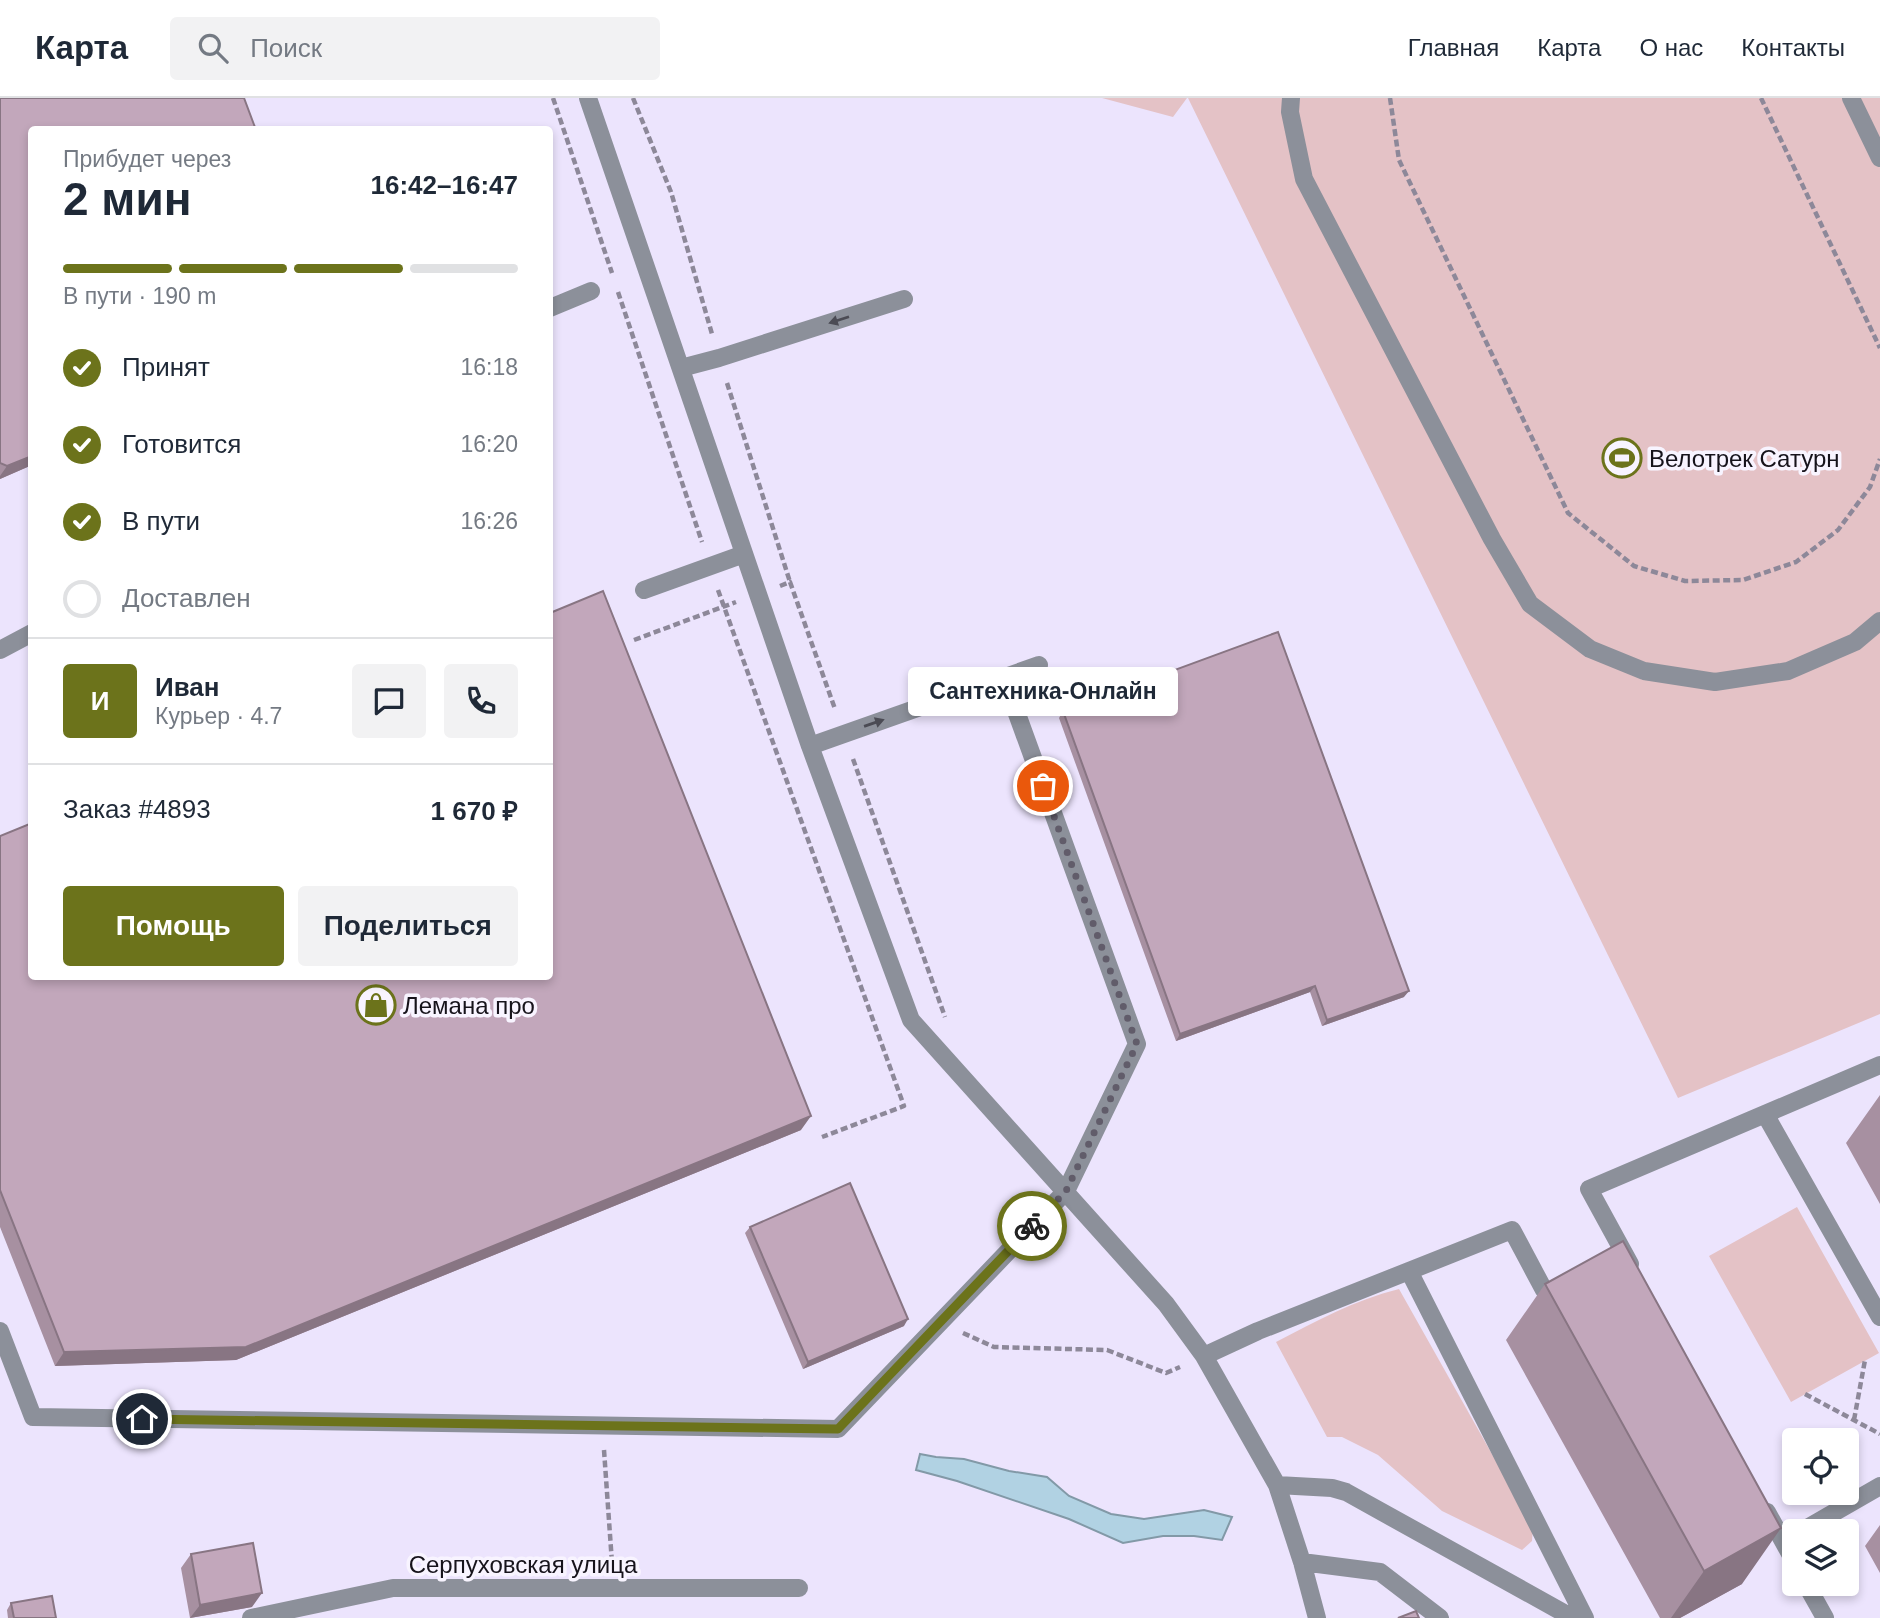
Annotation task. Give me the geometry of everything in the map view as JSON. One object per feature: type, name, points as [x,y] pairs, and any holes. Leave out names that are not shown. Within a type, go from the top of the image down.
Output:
[{"type":"street","points":[[588,98],[810,746],[911,1020],[1166,1304],[1205,1356],[1277,1485],[1317,1618]]},
{"type":"street","points":[[1291,98],[1290,112],[1304,179],[1492,539],[1531,604],[1590,649],[1644,671],[1715,682],[1788,671],[1855,642],[1880,621]]},
{"type":"street","points":[[1851,98],[1873,124],[1880,158]]},
{"type":"street","points":[[553,307],[591,291]]},
{"type":"street","points":[[681,368],[904,299]]},
{"type":"street","points":[[644,590],[744,554]]},
{"type":"street","points":[[0,649],[28,634]]},
{"type":"street","points":[[810,746],[1039,665]]},
{"type":"street","points":[[0,1331],[33,1418],[838,1429],[1066,1191],[1137,1044],[1004,678]]},
{"type":"street","points":[[1636,1275],[1589,1189],[1880,1065]]},
{"type":"street","points":[[1765,1114],[1880,1317]]},
{"type":"street","points":[[1205,1356],[1258,1331],[1511,1230],[1544,1290]]},
{"type":"street","points":[[1409,1271],[1585,1618]]},
{"type":"street","points":[[1277,1485],[1332,1488],[1346,1492],[1573,1618]]},
{"type":"street","points":[[1823,1519],[1880,1486]]},
{"type":"street","points":[[1757,1493],[1782,1529]]},
{"type":"street","points":[[1302,1562],[1380,1572],[1440,1618]]},
{"type":"street","name":"Серпуховская улица","points":[[251,1618],[393,1588],[799,1588]]},
{"type":"street","points":[[1813,1596],[1825,1618]]},
{"type":"path","points":[[553,98],[724,607],[904,1106],[822,1138]]},
{"type":"path","points":[[1390,98],[1399,160],[1568,513],[1634,566],[1685,581],[1743,580],[1796,562],[1838,530],[1870,487],[1880,459]]},
{"type":"path","points":[[1761,98],[1880,348]]},
{"type":"path","points":[[634,640],[790,582],[836,713]]},
{"type":"path","points":[[850,751],[948,1026]]},
{"type":"path","points":[[940,1323],[994,1347],[1107,1350],[1166,1373],[1205,1356]]},
{"type":"path","points":[[1854,1420],[1865,1360]]},
{"type":"path","points":[[1805,1394],[1880,1434]]},
{"type":"path","points":[[603,1426],[614,1588]]},
{"type":"shaded area","points":[[1102,98],[1187,98],[1173,117]]},
{"type":"shaded area","name":"Велотрек Сатурн","points":[[1188,98],[1880,98],[1880,1014],[1678,1098]]},
{"type":"shaded area","points":[[1797,1207],[1879,1353],[1791,1402],[1709,1256]]},
{"type":"shaded area","points":[[1399,1289],[1533,1527],[1532,1541],[1522,1550],[1442,1511],[1378,1455],[1342,1437],[1327,1437],[1276,1342],[1351,1305]]},
{"type":"water","points":[[920,1454],[964,1459],[1009,1471],[1047,1477],[1069,1496],[1111,1514],[1144,1519],[1204,1510],[1232,1517],[1222,1540],[1163,1536],[1123,1543],[1069,1519],[916,1470]]},
{"type":"building","points":[[0,98],[244,98],[254,126],[28,126],[28,458],[7,466],[0,463]]},
{"type":"building","name":"Лемана про","points":[[603,591],[811,1116],[246,1347],[64,1352],[0,1190],[0,836],[28,825],[28,980],[553,980],[553,612]]},
{"type":"building","points":[[1278,632],[1409,991],[1327,1020],[1315,986],[1180,1034],[1063,711]]},
{"type":"building","points":[[850,1183],[908,1319],[808,1362],[750,1227]]},
{"type":"building","points":[[1623,1241],[1781,1528],[1704,1571],[1545,1284]]},
{"type":"building","points":[[253,1543],[262,1593],[200,1605],[191,1554]]},
{"type":"building","points":[[52,1596],[56,1618],[14,1618],[11,1603]]},
{"type":"building","points":[[1416,1611],[1419,1618],[1398,1618]]},
{"type":"way so far","points":[[1032,1226],[1066,1191],[1137,1044],[1043,786]]},
{"type":"place","name":"Велотрек Сатурн","points":[[1622,458]]},
{"type":"place","name":"Сантехника-Онлайн","points":[[1043,786]]},
{"type":"place","name":"Лемана про","points":[[376,1005]]},
{"type":"route","points":[[142,1419],[838,1429],[1032,1226]]}]
